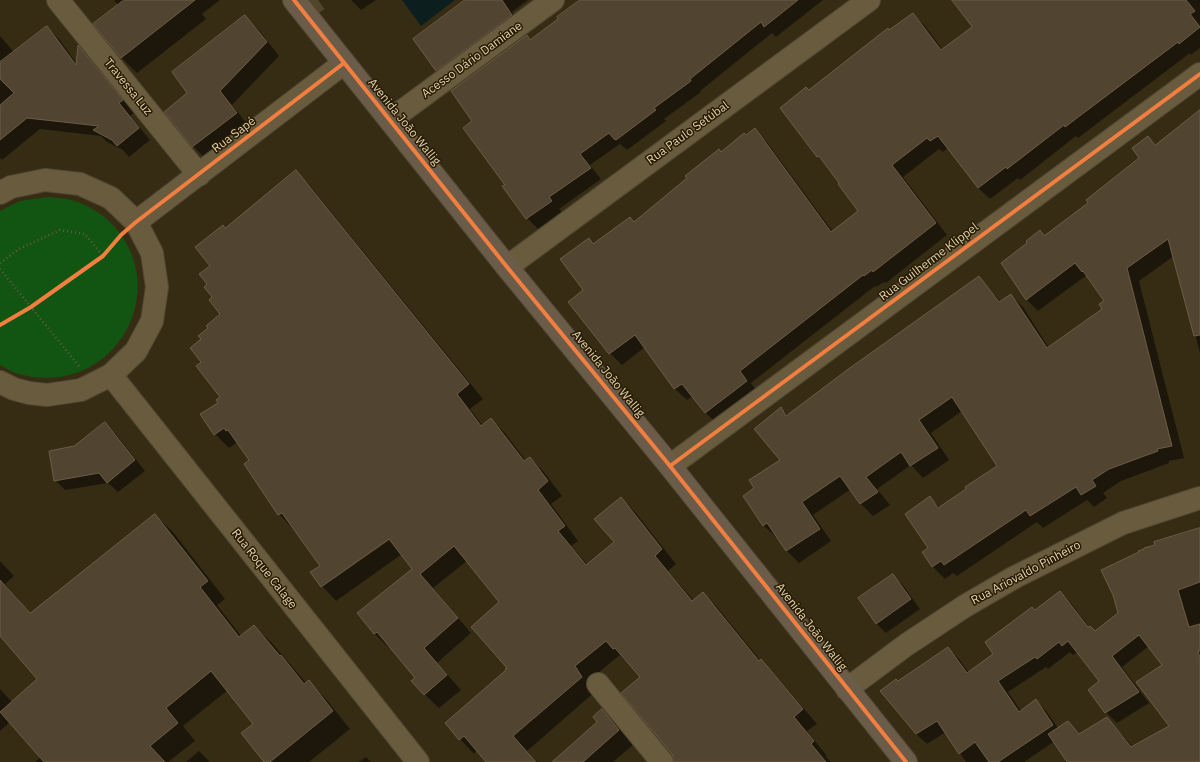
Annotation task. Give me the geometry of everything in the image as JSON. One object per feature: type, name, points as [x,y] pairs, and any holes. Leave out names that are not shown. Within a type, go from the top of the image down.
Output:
[{"type":"main road","name":"Avenida João Wallig","points":[[302,5],[344,63],[507,267],[670,466],[906,762]]},
{"type":"street","name":"Travessa Luz","points":[[58,0],[199,175]]},
{"type":"street","name":"Acesso Dário Damiane","points":[[390,120],[553,0]]},
{"type":"street","name":"Rua Paulo Setúbal","points":[[507,267],[869,0]]},
{"type":"street","name":"Rua Sapé","points":[[136,222],[344,63]]},
{"type":"street","name":"Rua Guilherme Klippel","points":[[670,466],[1200,74]]},
{"type":"street","points":[[0,193],[11,187],[45,180],[80,184],[111,198],[136,222],[152,253],[157,286],[152,321],[136,351],[111,375],[81,390],[47,395],[29,393],[14,389],[0,382]]},
{"type":"street","name":"Rua Roque Calage","points":[[111,375],[418,762]]},
{"type":"street","name":"Rua Ariovaldo Pinheiro","points":[[847,689],[906,645],[965,606],[1015,577],[1123,523],[1200,498]]},
{"type":"street","points":[[598,684],[662,762]]},
{"type":"path","points":[[0,325],[31,307],[103,256],[121,235],[136,222]]},
{"type":"path","points":[[0,262],[19,249],[60,230],[85,234],[103,256]]},
{"type":"path","points":[[0,269],[88,377],[111,375]]},
{"type":"green space","points":[[48,197],[63,198],[90,208],[102,215],[125,241],[136,271],[137,301],[127,329],[110,352],[85,370],[54,378],[19,374],[0,365],[0,211],[20,201]]},
{"type":"shaded area","points":[[402,0],[455,0],[421,26]]},
{"type":"building","points":[[124,0],[195,0],[121,58],[93,24]]},
{"type":"building","points":[[465,0],[502,0],[512,15],[436,71],[413,39]]},
{"type":"building","points":[[580,0],[798,0],[764,27],[761,22],[690,79],[691,81],[654,108],[656,110],[616,140],[609,133],[580,154],[591,168],[549,197],[552,201],[526,219],[502,186],[505,185],[463,128],[472,121],[451,91],[527,35],[530,40]]},
{"type":"building","points":[[952,0],[1186,0],[1195,11],[1190,14],[1200,27],[1065,127],[1064,125],[1007,169],[1006,167],[978,188],[938,136],[930,141],[927,138],[892,165],[936,223],[873,272],[872,270],[864,276],[863,275],[740,371],[747,381],[705,413],[682,384],[674,389],[635,335],[609,354],[568,302],[583,290],[560,259],[589,238],[593,244],[630,217],[634,222],[687,178],[685,176],[719,149],[721,152],[744,133],[746,135],[755,128],[831,232],[858,211],[819,156],[817,157],[780,108],[806,87],[809,90],[888,28],[889,30],[913,13],[941,50],[972,27]]},
{"type":"building","points":[[245,15],[267,42],[220,91],[237,113],[192,147],[164,112],[187,93],[172,72]]},
{"type":"building","points":[[47,26],[76,65],[78,45],[123,100],[119,103],[139,128],[117,146],[112,140],[93,130],[99,126],[27,118],[0,140],[0,105],[14,93],[0,79],[0,62]]},
{"type":"building","points":[[1200,110],[1200,335],[1194,336],[1168,239],[1127,268],[1172,446],[1157,449],[1158,451],[1109,469],[1092,480],[1096,486],[1081,495],[1076,487],[1030,516],[1026,510],[944,565],[941,561],[932,567],[922,552],[928,548],[905,514],[930,496],[938,508],[966,489],[965,487],[997,466],[952,397],[919,420],[938,448],[910,466],[901,452],[866,477],[878,492],[860,504],[840,476],[802,502],[820,529],[786,551],[767,523],[763,526],[743,496],[754,488],[749,480],[780,460],[754,429],[781,407],[786,416],[847,370],[979,276],[999,302],[1011,294],[1047,348],[1102,309],[1099,304],[1104,301],[1083,271],[1082,272],[1075,263],[1026,300],[1001,263],[1027,243],[1026,241],[1040,230],[1044,236],[1088,203],[1086,200],[1139,158],[1132,148],[1148,136],[1155,145]]},
{"type":"building","points":[[296,170],[469,384],[457,394],[481,426],[491,418],[524,461],[530,457],[548,481],[538,490],[565,526],[558,531],[586,565],[614,542],[594,519],[621,497],[662,549],[655,556],[692,601],[703,592],[759,661],[761,659],[803,709],[794,717],[814,741],[811,744],[826,762],[674,762],[672,754],[621,693],[640,677],[615,648],[613,649],[606,641],[575,666],[582,677],[513,736],[536,762],[486,762],[464,736],[459,740],[445,723],[507,668],[471,627],[499,602],[454,546],[420,574],[458,618],[424,648],[447,675],[424,695],[411,681],[415,678],[377,632],[374,634],[357,613],[412,569],[389,539],[321,587],[310,572],[320,566],[282,513],[278,515],[244,464],[249,460],[228,430],[226,431],[224,428],[214,435],[200,414],[218,403],[216,400],[220,397],[196,366],[201,362],[190,348],[201,339],[198,336],[208,328],[206,326],[220,314],[209,300],[212,297],[204,287],[207,284],[199,274],[210,266],[195,247],[223,225],[225,228]]},
{"type":"building","points":[[105,422],[135,460],[107,483],[99,473],[54,481],[49,451],[74,446]]},
{"type":"building","points":[[155,514],[208,581],[200,587],[239,637],[254,625],[280,656],[281,655],[304,684],[309,680],[333,711],[270,762],[264,762],[241,733],[253,724],[211,671],[166,708],[178,723],[150,746],[165,762],[44,762],[0,712],[37,679],[0,636],[0,580],[30,613]]},
{"type":"building","points":[[1200,528],[1200,582],[1178,590],[1189,627],[1200,624],[1200,651],[1198,651],[1200,658],[1200,762],[1067,762],[1048,734],[1068,721],[1079,734],[1107,717],[1131,747],[1169,726],[1136,682],[1162,665],[1139,635],[1112,656],[1139,692],[1105,713],[1088,690],[1099,681],[1068,641],[1062,646],[1059,642],[1037,659],[1035,657],[998,681],[1019,712],[1036,699],[1053,725],[998,762],[989,762],[975,742],[959,754],[937,721],[916,734],[880,691],[896,679],[898,681],[948,647],[967,673],[993,654],[985,642],[1032,607],[1035,610],[1060,591],[1088,627],[1090,626],[1095,631],[1118,613],[1113,595],[1101,570],[1139,552],[1138,551],[1144,548],[1155,545],[1154,542]]},
{"type":"building","points":[[893,574],[911,599],[876,624],[858,598]]},
{"type":"building","points":[[602,709],[619,730],[583,762],[552,762],[597,722],[593,717]]},
{"type":"tunnel","points":[[311,5],[318,0]]},
{"type":"cycle path","points":[[294,0],[507,267],[670,466],[906,762]]},
{"type":"cycle path","points":[[0,325],[31,307],[103,256],[121,235],[136,222],[344,63]]},
{"type":"cycle path","points":[[670,466],[1200,74]]}]
